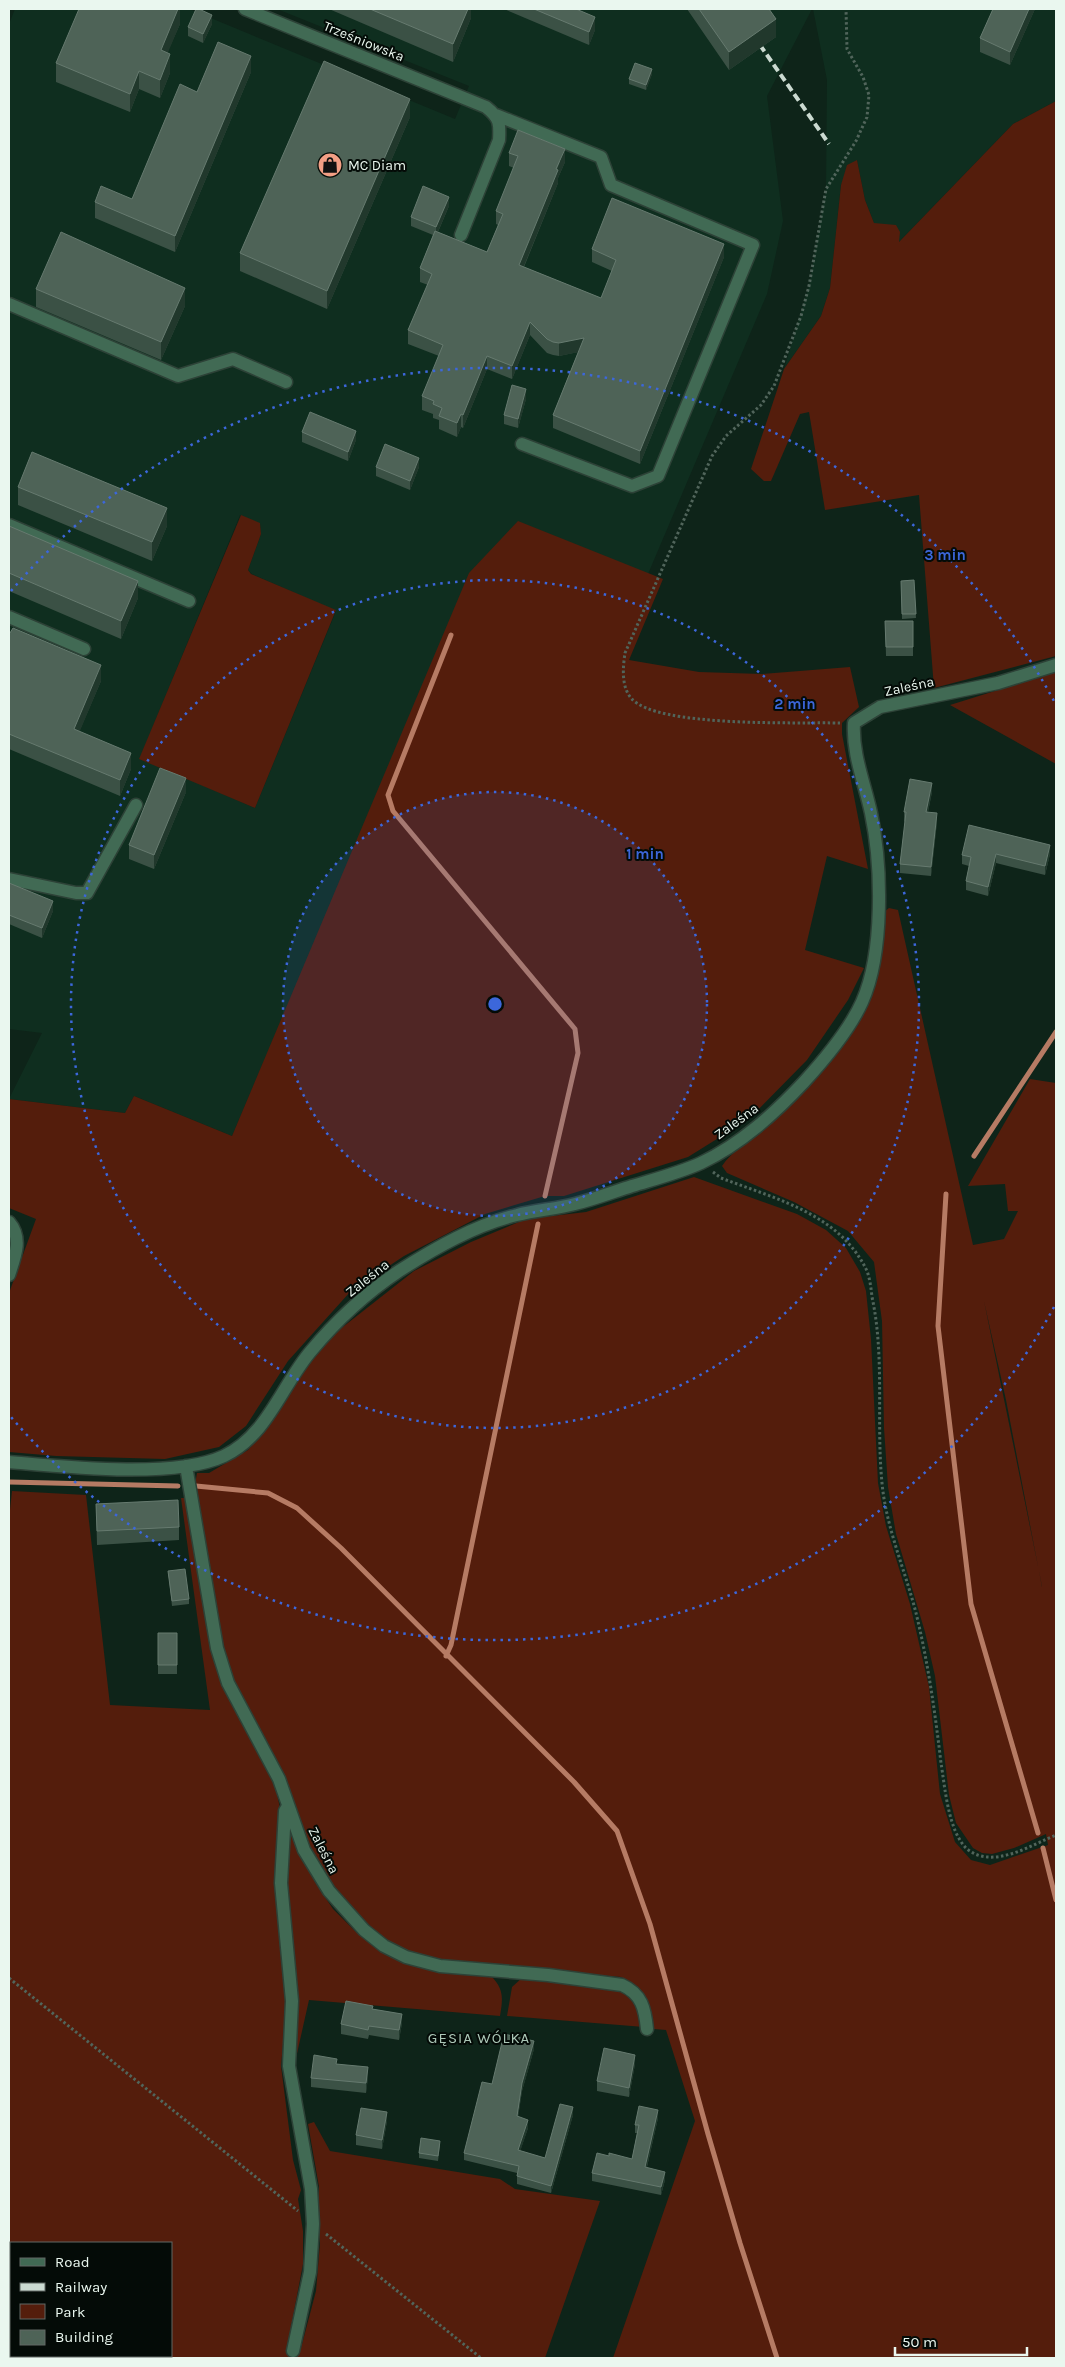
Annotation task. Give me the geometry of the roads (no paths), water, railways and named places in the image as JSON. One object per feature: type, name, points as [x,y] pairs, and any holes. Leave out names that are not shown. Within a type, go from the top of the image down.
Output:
[{"type":"street","name":"Trześniowska","points":[[246,9],[486,107],[496,115],[601,157],[611,185],[753,245],[658,476],[632,486],[522,444]]},
{"type":"street","points":[[461,235],[498,140],[500,127],[496,115]]},
{"type":"street","points":[[9,304],[178,376],[233,358],[286,382]]},
{"type":"street","points":[[9,525],[189,601]]},
{"type":"street","points":[[9,617],[84,649]]},
{"type":"street","name":"Zaleśna","points":[[9,1462],[77,1468],[186,1466],[206,1463],[224,1456],[246,1444],[260,1427],[292,1376],[311,1351],[371,1290],[403,1268],[454,1239],[484,1226],[517,1215],[576,1204],[701,1163],[738,1141],[762,1123],[813,1072],[838,1040],[860,1005],[871,978],[878,910],[877,863],[872,817],[853,740],[854,723],[880,707],[998,683],[1056,665]]},
{"type":"street","points":[[9,879],[76,893],[87,893],[136,805]]},
{"type":"street","points":[[9,1222],[17,1238],[18,1251],[9,1275]]},
{"type":"street","name":"Zaleśna","points":[[186,1466],[217,1648],[228,1683],[279,1780],[304,1850],[329,1891],[364,1930],[384,1946],[406,1957],[440,1966],[548,1975],[622,1985],[632,1990],[642,2002],[647,2029]]},
{"type":"street","points":[[288,1805],[285,1811],[281,1883],[292,2001],[288,2066],[311,2189],[313,2224],[310,2272],[293,2350]]},
{"type":"waterway","points":[[451,635],[388,795],[393,811],[575,1029],[578,1053],[545,1196]]},
{"type":"waterway","points":[[974,1156],[1056,1032]]},
{"type":"waterway","points":[[946,1194],[938,1326],[971,1604],[1038,1833]]},
{"type":"waterway","points":[[446,1656],[451,1645],[538,1224]]},
{"type":"waterway","points":[[9,1482],[178,1486]]},
{"type":"waterway","points":[[196,1486],[268,1493],[297,1508],[341,1548],[574,1782],[617,1831],[650,1924],[708,2134],[740,2243],[777,2358]]},
{"type":"waterway","points":[[1043,1848],[1056,1900]]},
{"type":"railway","points":[[753,35],[829,144]]},
{"type":"place","name":"MC Diam","points":[[330,165]]},
{"type":"district","name":"GĘSIA WÓLKA","points":[[479,2038]]}]
